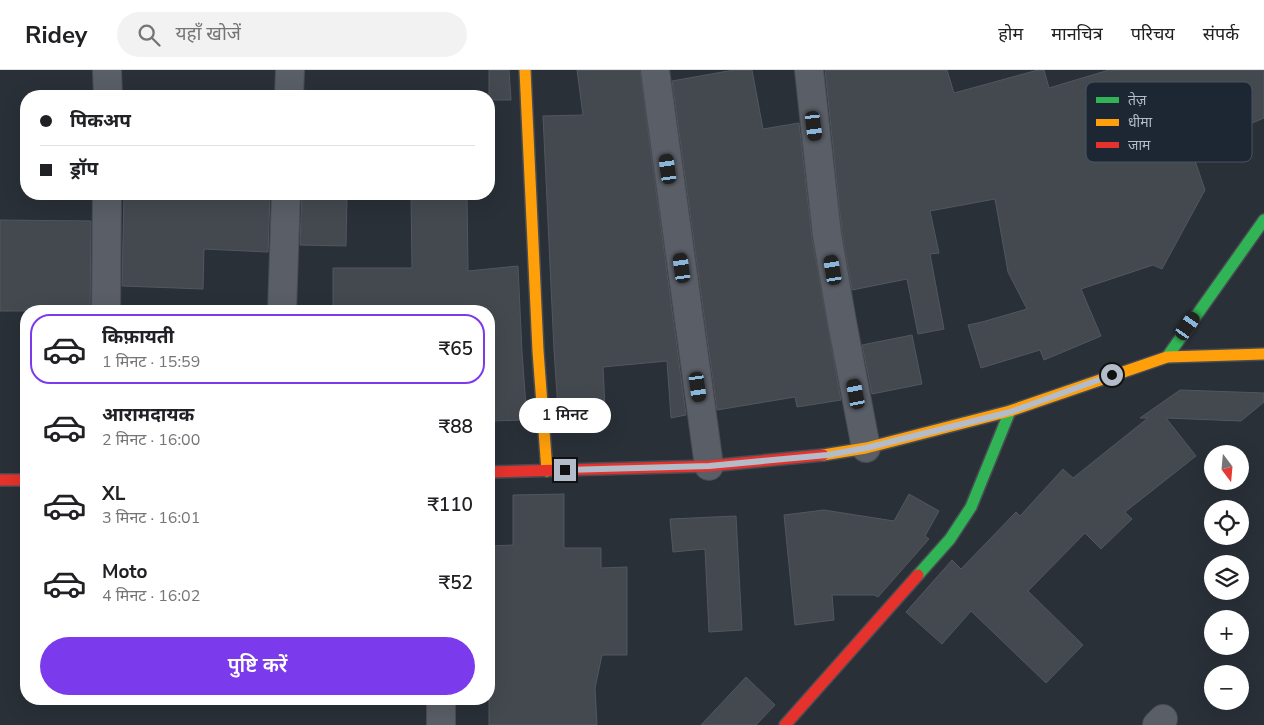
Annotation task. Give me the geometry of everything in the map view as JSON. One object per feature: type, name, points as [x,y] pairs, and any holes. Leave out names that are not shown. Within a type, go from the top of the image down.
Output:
[{"type":"street","points":[[107,70],[108,90]]},
{"type":"street","points":[[289,90],[290,70]]},
{"type":"street","points":[[525,70],[538,351],[547,471]]},
{"type":"street","points":[[655,70],[709,466]]},
{"type":"street","points":[[809,70],[827,235],[866,448]]},
{"type":"street","points":[[106,305],[107,200]]},
{"type":"street","points":[[282,305],[286,200]]},
{"type":"street","points":[[1167,356],[1264,220]]},
{"type":"street","points":[[495,472],[709,466],[827,455],[866,448],[1010,412],[1167,356],[1264,354]]},
{"type":"street","points":[[785,725],[950,539],[971,507],[1010,412]]},
{"type":"street","points":[[0,480],[20,480]]},
{"type":"street","points":[[441,705],[441,725]]},
{"type":"building","points":[[489,70],[509,70],[511,100],[495,100],[495,90],[489,90]]},
{"type":"building","points":[[577,70],[640,70],[686,415],[671,418],[667,361],[603,367],[605,407],[599,408],[600,421],[559,424],[543,116],[583,115]]},
{"type":"building","points":[[734,70],[752,70],[763,129],[799,123],[812,238],[841,400],[797,407],[795,397],[717,410],[672,81]]},
{"type":"building","points":[[825,70],[947,70],[954,93],[1038,70],[1044,70],[1049,88],[1109,70],[1264,70],[1264,118],[1252,123],[1252,82],[1086,82],[1086,162],[1195,162],[1205,190],[1162,269],[1153,265],[1081,289],[1101,336],[1044,360],[1040,350],[981,368],[968,325],[1027,309],[1008,272],[995,199],[930,211],[939,253],[930,254],[944,329],[918,334],[907,279],[852,290],[842,233]]},
{"type":"building","points":[[124,200],[270,200],[268,252],[204,249],[203,289],[122,286]]},
{"type":"building","points":[[302,200],[347,200],[346,246],[300,245]]},
{"type":"building","points":[[411,200],[467,200],[468,271],[518,266],[527,420],[495,421],[495,305],[333,305],[333,268],[412,268]]},
{"type":"building","points":[[0,220],[91,221],[90,305],[20,305],[20,311],[0,311]]},
{"type":"building","points":[[912,335],[922,384],[872,394],[862,345]]},
{"type":"building","points":[[1180,390],[1264,393],[1264,402],[1241,421],[1166,418],[1196,456],[1125,512],[1132,519],[1101,549],[1085,533],[1028,591],[1083,645],[1046,683],[971,611],[942,644],[906,612],[952,560],[961,569],[1016,512],[1020,516],[1063,469],[1073,478],[1148,418],[1140,418]]},
{"type":"building","points":[[564,494],[564,548],[601,548],[601,568],[627,567],[627,655],[602,655],[595,688],[597,725],[489,725],[489,705],[495,705],[495,546],[513,545],[513,495]]},
{"type":"building","points":[[909,494],[939,511],[925,536],[929,539],[878,597],[874,595],[832,595],[834,620],[795,625],[784,515],[824,510],[894,521]]},
{"type":"building","points":[[736,516],[742,630],[709,632],[705,549],[673,552],[670,519]]},
{"type":"building","points":[[746,677],[775,705],[756,725],[701,725]]},
{"type":"traffic: fast","points":[[1167,357],[1264,220]]},
{"type":"traffic: fast","points":[[918,575],[950,539],[971,507],[1010,411]]},
{"type":"traffic: slow","points":[[525,70],[538,351],[547,471]]},
{"type":"traffic: slow","points":[[823,455],[866,448],[1010,411],[1167,357],[1264,354]]},
{"type":"traffic: jam","points":[[495,472],[709,466],[823,455]]},
{"type":"traffic: jam","points":[[0,480],[20,480]]},
{"type":"traffic: jam","points":[[785,725],[918,575]]},
{"type":"route","points":[[565,470],[709,466],[827,455],[866,448],[1010,412],[1112,375]]}]
